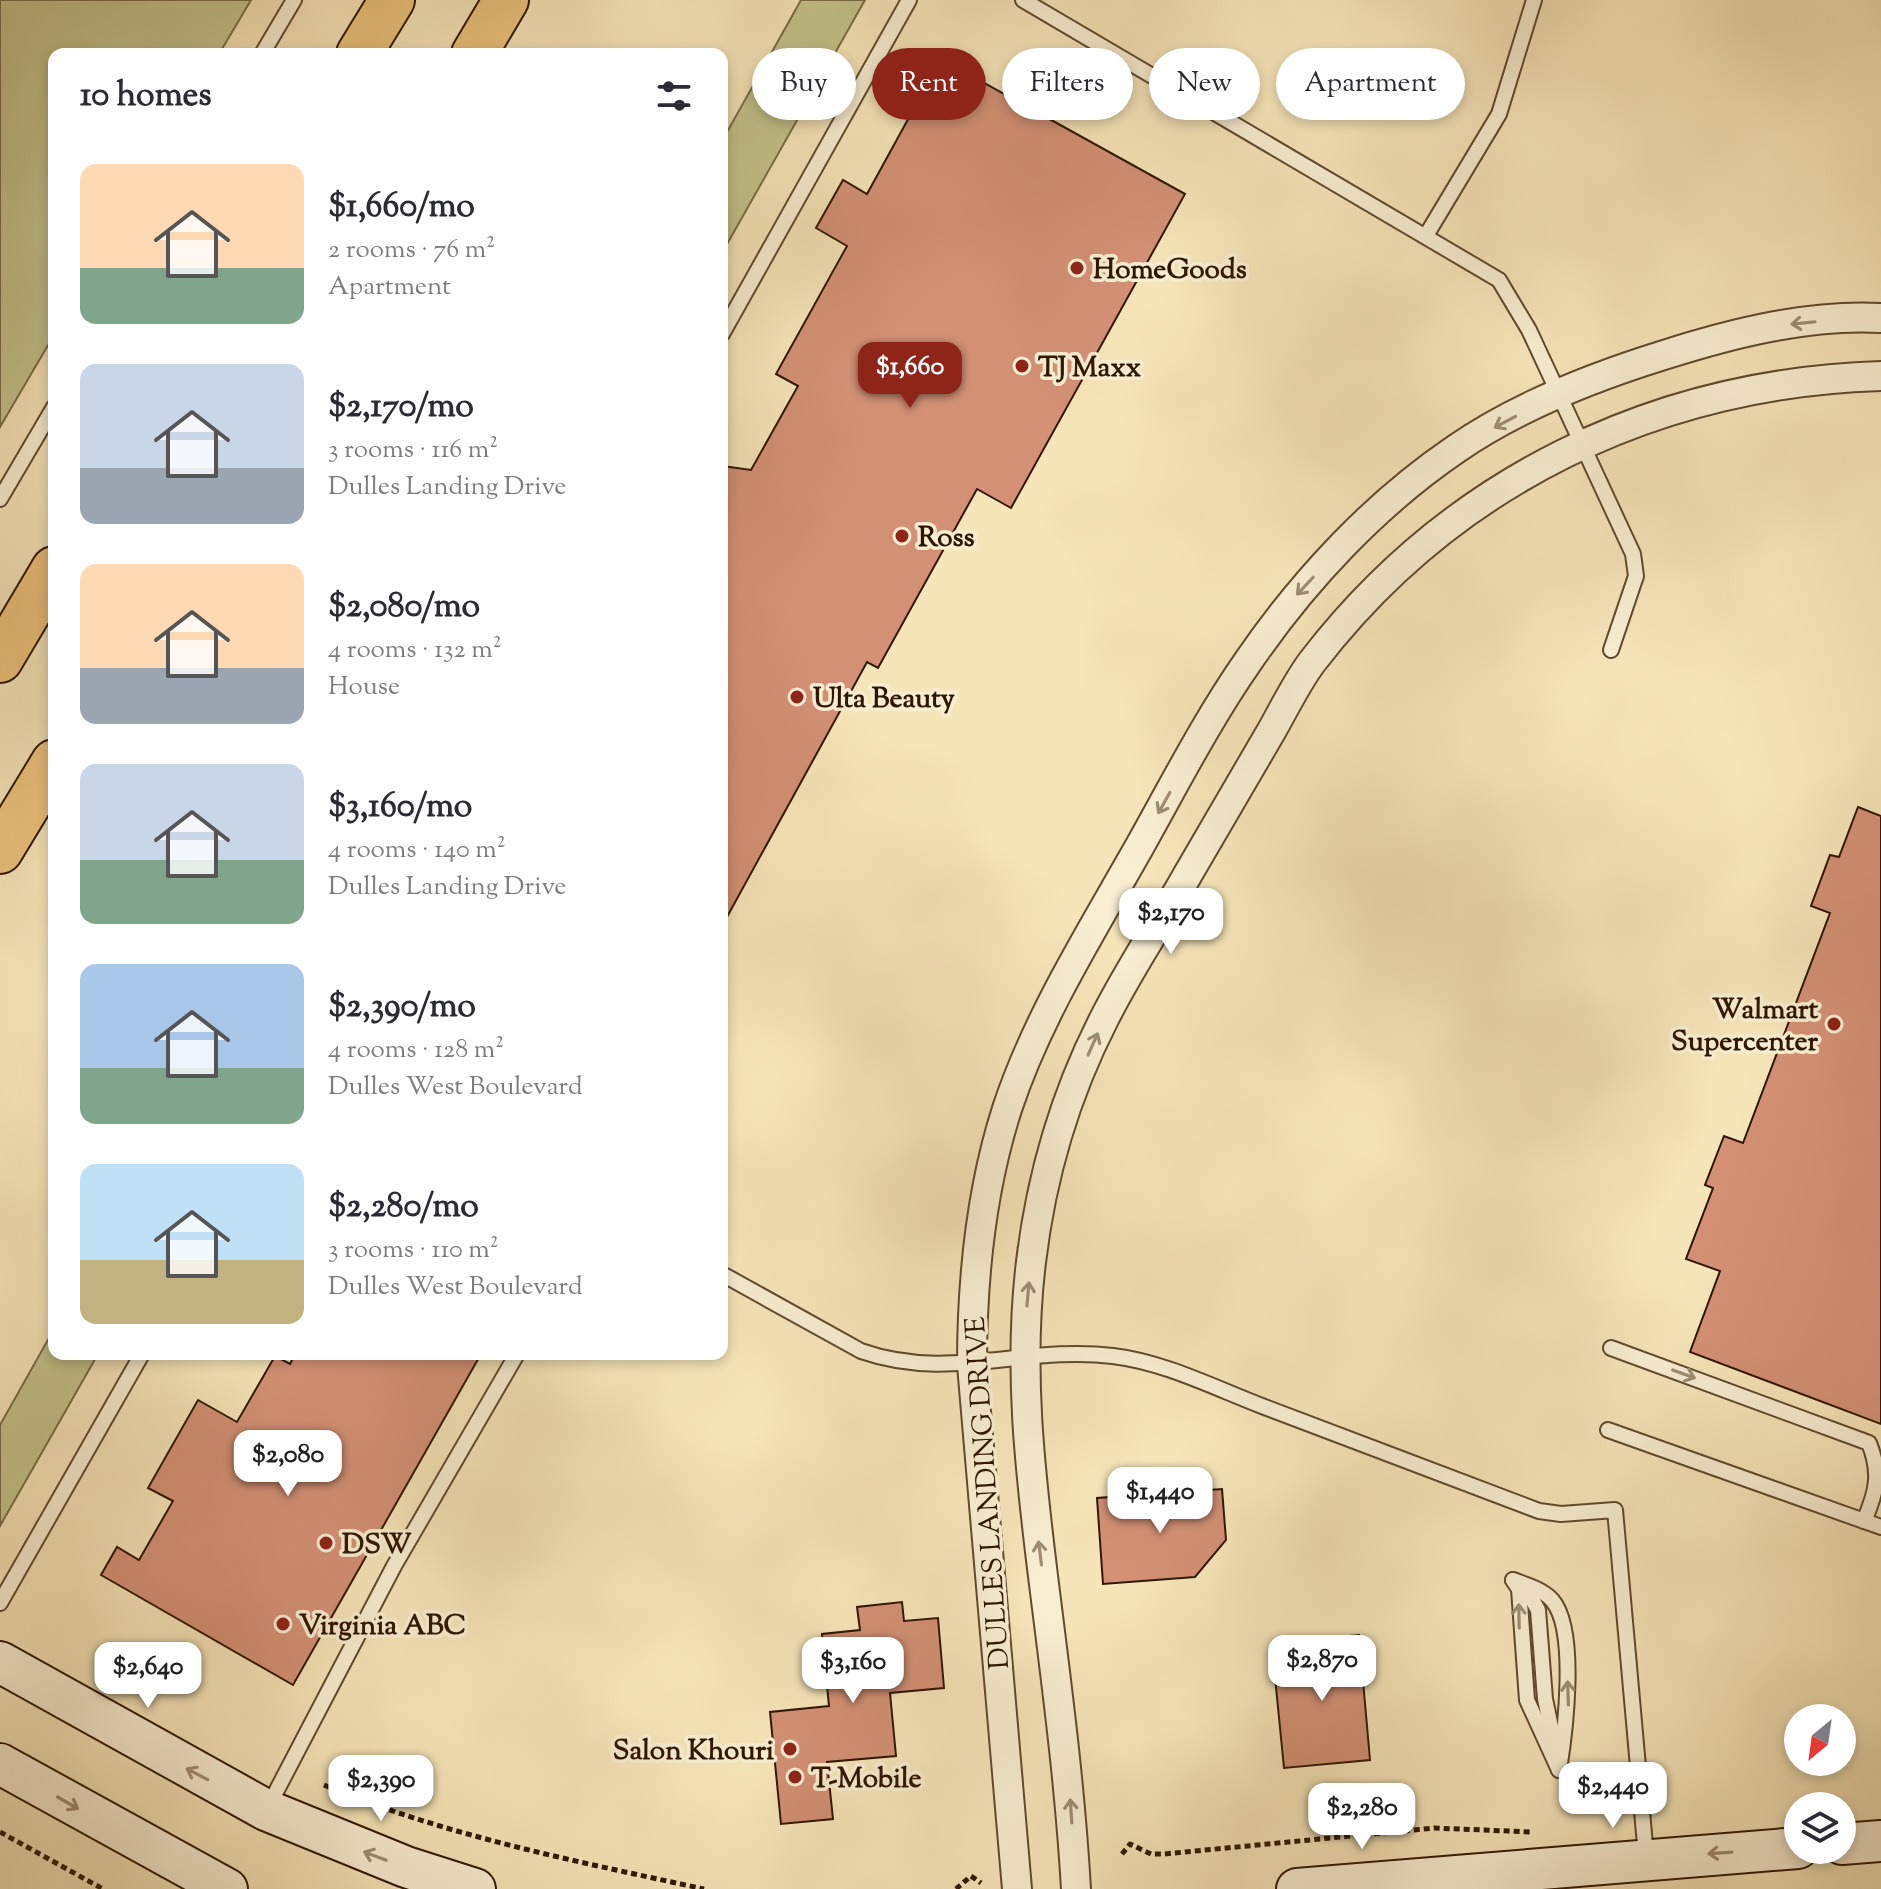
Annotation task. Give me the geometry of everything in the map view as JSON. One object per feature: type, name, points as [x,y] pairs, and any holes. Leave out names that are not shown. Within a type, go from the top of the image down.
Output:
[{"type":"main road","points":[[363,48],[392,0]]},
{"type":"main road","points":[[478,48],[506,0]]},
{"type":"main road","points":[[0,660],[48,579]]},
{"type":"main road","points":[[0,851],[48,772]]},
{"type":"street","name":"DULLES LANDING DRIVE","points":[[1017,1889],[972,1365],[972,1302],[987,1193],[1007,1111],[1024,1065],[1078,956],[1216,712],[1294,599],[1345,544],[1457,448],[1558,394],[1616,370],[1722,338],[1773,327],[1881,318]]},
{"type":"street","name":"DULLES LANDING DRIVE","points":[[1076,1889],[1070,1799],[1029,1466],[1023,1358],[1041,1193],[1076,1080],[1105,1017],[1309,666],[1389,576],[1433,536],[1488,498],[1581,442],[1676,408],[1785,382],[1881,376]]},
{"type":"street","points":[[0,1662],[266,1810],[406,1867],[475,1889]]},
{"type":"street","points":[[0,1764],[227,1889]]},
{"type":"street","points":[[1856,1843],[1881,1841]]},
{"type":"street","points":[[1297,1889],[1784,1849]]},
{"type":"lane","points":[[266,48],[294,0]]},
{"type":"lane","points":[[728,323],[909,0]]},
{"type":"lane","points":[[1023,0],[1427,234],[1499,280],[1515,303],[1633,554],[1636,576],[1611,650]]},
{"type":"lane","points":[[1427,234],[1499,114],[1534,0]]},
{"type":"lane","points":[[0,499],[48,417]]},
{"type":"lane","points":[[728,1277],[861,1351],[904,1363],[972,1365],[1090,1354],[1139,1361],[1539,1511],[1561,1514],[1615,1510],[1647,1859]]},
{"type":"lane","points":[[1611,1348],[1869,1443],[1880,1462],[1876,1494],[1864,1521]]},
{"type":"lane","points":[[0,1603],[139,1360]]},
{"type":"lane","points":[[266,1810],[394,1566],[514,1360]]},
{"type":"lane","points":[[1608,1430],[1881,1527]]},
{"type":"lane","points":[[1519,1583],[1552,1600],[1560,1615],[1570,1699],[1559,1770]]},
{"type":"lane","points":[[1519,1583],[1538,1610],[1545,1699],[1559,1770]]},
{"type":"lane","points":[[1519,1583],[1527,1700],[1559,1770]]},
{"type":"path","points":[[324,1785],[424,1823],[495,1843],[704,1889]]},
{"type":"path","points":[[1122,1854],[1130,1844],[1151,1854],[1164,1854],[1434,1828],[1542,1833]]},
{"type":"path","points":[[0,1832],[103,1889]]},
{"type":"path","points":[[956,1889],[971,1876],[981,1883]]},
{"type":"shaded area","points":[[0,0],[251,0],[223,48],[48,48],[48,345],[0,427]]},
{"type":"shaded area","points":[[801,0],[865,0],[838,48],[774,48]]},
{"type":"shaded area","points":[[752,87],[752,120],[797,120],[728,242],[728,130]]},
{"type":"shaded area","points":[[48,1340],[48,1360],[95,1360],[0,1526],[0,1425]]},
{"type":"building","points":[[986,84],[1002,93],[1002,120],[1051,120],[1185,194],[1011,508],[977,489],[878,668],[867,662],[728,915],[728,467],[751,470],[798,386],[776,374],[847,246],[816,228],[843,180],[867,194],[908,120],[986,120]]},
{"type":"building","name":"Walmart Supercenter","points":[[1858,807],[1881,816],[1881,1424],[1690,1352],[1720,1271],[1686,1259],[1713,1188],[1705,1185],[1724,1136],[1743,1143],[1830,913],[1811,906],[1830,855],[1839,857]]},
{"type":"building","points":[[273,1360],[290,1364],[292,1360],[478,1360],[293,1685],[101,1575],[117,1547],[139,1560],[173,1501],[148,1488],[198,1400],[237,1422]]},
{"type":"building","points":[[1222,1489],[1226,1540],[1195,1577],[1103,1584],[1097,1498]]},
{"type":"building","points":[[902,1602],[904,1621],[938,1618],[944,1688],[890,1693],[896,1756],[827,1762],[833,1819],[781,1824],[770,1712],[829,1706],[822,1634],[860,1630],[857,1607]]},
{"type":"building","points":[[1359,1635],[1370,1760],[1284,1768],[1274,1667],[1294,1641]]},
{"type":"place","name":"HomeGoods","points":[[1077,268]]},
{"type":"place","name":"TJ Maxx","points":[[1022,366]]},
{"type":"place","name":"Ross","points":[[902,536]]},
{"type":"place","name":"Ulta Beauty","points":[[797,697]]},
{"type":"place","name":"Walmart Supercenter","points":[[1834,1024]]},
{"type":"place","name":"DSW","points":[[326,1543]]},
{"type":"place","name":"Virginia ABC","points":[[283,1624]]},
{"type":"place","name":"Salon Khouri","points":[[790,1749]]},
{"type":"place","name":"T-Mobile","points":[[795,1777]]}]
